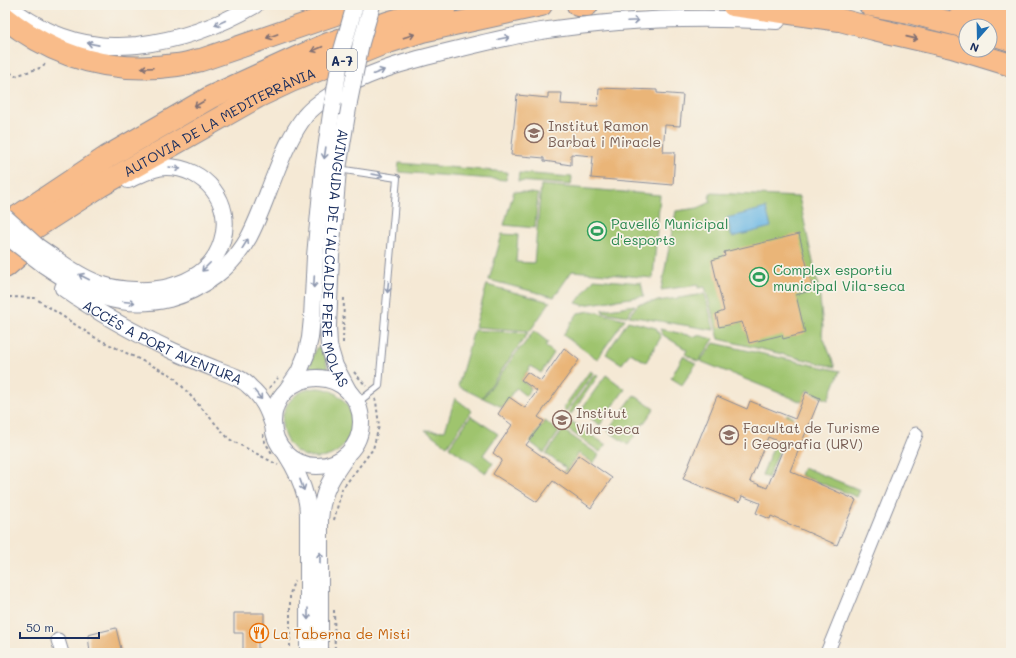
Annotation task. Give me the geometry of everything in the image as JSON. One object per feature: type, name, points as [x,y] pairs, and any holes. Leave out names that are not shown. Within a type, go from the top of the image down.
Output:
[{"type":"highway","points":[[5,18],[40,42],[77,58],[97,63],[142,68],[179,65],[202,60],[362,5]]},
{"type":"highway","name":"AUTOVIA DE LA MEDITERRÀNIA","points":[[5,225],[107,157],[211,97],[328,44],[387,23],[447,5]]},
{"type":"highway","name":"AUTOVIA DE LA MEDITERRÀNIA","points":[[5,248],[100,186],[257,97],[291,81],[382,44],[422,31],[541,5]]},
{"type":"highway","points":[[578,5],[587,5]]},
{"type":"highway","points":[[733,5],[840,20],[952,47],[1011,65]]},
{"type":"highway","points":[[870,5],[909,12],[958,25]]},
{"type":"highway","points":[[960,5],[1011,20]]},
{"type":"highway","points":[[998,36],[1011,40]]},
{"type":"highway","points":[[5,267],[41,235],[152,165],[159,153]]},
{"type":"highway","points":[[5,209],[81,166],[107,157]]},
{"type":"street","points":[[7,5],[31,23],[62,37],[98,46],[115,46],[151,43],[192,34],[214,26],[255,5]]},
{"type":"street","name":"AVINGUDA DE L'ALCALDE PERE MOLAS","points":[[288,388],[299,372],[306,355],[310,338],[315,256],[323,170],[342,50],[355,5]]},
{"type":"street","name":"AVINGUDA DE L'ALCALDE PERE MOLAS","points":[[353,398],[335,366],[329,346],[328,326],[331,256],[338,169],[349,102],[361,43],[372,5]]},
{"type":"street","points":[[5,235],[62,278],[84,290],[103,297],[122,302],[136,303],[181,296],[208,282],[220,273],[239,254],[258,220],[281,157],[306,114],[318,103],[343,88],[372,74],[476,44],[534,32],[621,21],[676,18],[739,18],[874,29]]},
{"type":"street","points":[[5,218],[27,237],[45,264],[79,274],[99,284],[133,290],[156,289],[176,284],[201,272],[215,258],[223,241],[225,223],[224,214],[218,197],[214,191],[201,178],[187,171],[173,168],[164,167],[125,181]]},
{"type":"street","name":"ACCÉS A PORT AVENTURA","points":[[45,264],[56,284],[126,328],[175,352],[240,379],[250,386],[260,397],[267,409],[273,425]]},
{"type":"street","points":[[308,653],[308,518],[306,500],[296,470],[281,458],[273,425],[274,412],[279,399],[288,388],[299,381],[312,378],[326,379],[339,383],[353,398],[361,416],[361,430],[356,443],[337,470],[323,499],[320,519],[320,653]]},
{"type":"street","points":[[827,653],[916,434]]},
{"type":"street","points":[[281,458],[295,460],[308,465],[323,466],[336,462],[348,454]]},
{"type":"street","points":[[58,640],[62,653]]},
{"type":"lane","points":[[338,169],[397,178],[379,386],[353,398]]},
{"type":"path","points":[[5,69],[15,76],[43,67],[49,57]]},
{"type":"path","points":[[5,302],[10,297],[35,298],[94,337],[173,376],[229,439],[281,458]]},
{"type":"green space","points":[[399,163],[507,172],[506,180],[398,172]]},
{"type":"green space","points":[[519,173],[572,177],[571,185],[518,181]]},
{"type":"green space","name":"Pavelló Municipal d'esports","points":[[541,185],[660,195],[653,278],[572,271],[554,297],[489,280],[502,234],[518,235],[516,262],[534,263]]},
{"type":"green space","points":[[514,191],[538,194],[535,228],[504,225]]},
{"type":"green space","name":"Complex esportiu municipal Vila-seca","points":[[710,193],[799,197],[819,290],[823,327],[822,334],[835,367],[719,339],[705,287],[698,288],[698,285],[661,290],[676,211],[698,208],[711,202],[709,196],[711,196]]},
{"type":"green space","points":[[594,279],[641,283],[644,296],[583,305],[576,303]]},
{"type":"green space","points":[[487,284],[550,302],[530,331],[475,327]]},
{"type":"green space","points":[[705,294],[714,330],[629,316],[638,304]]},
{"type":"green space","points":[[635,305],[627,316],[603,312],[602,310]]},
{"type":"green space","points":[[591,311],[625,319],[597,359],[563,335],[578,313]]},
{"type":"green space","points":[[628,321],[656,328],[661,337],[646,362],[630,353],[622,364],[606,354]]},
{"type":"green space","points":[[660,329],[714,339],[698,362],[685,354],[687,350],[663,335]]},
{"type":"green space","points":[[474,330],[528,333],[482,398],[458,386]]},
{"type":"green space","points":[[534,331],[548,342],[545,346],[554,353],[541,373],[531,366],[521,380],[531,388],[526,396],[516,388],[502,407],[483,398],[520,348]]},
{"type":"green space","points":[[714,343],[840,371],[828,400],[807,390],[802,402],[700,361]]},
{"type":"green space","points":[[316,348],[323,348],[328,369],[321,367],[309,368]]},
{"type":"green space","points":[[683,356],[696,364],[682,385],[671,378]]},
{"type":"green space","points":[[590,371],[593,373],[566,411],[563,408]]},
{"type":"green space","points":[[595,374],[598,376],[571,414],[568,412]]},
{"type":"green space","points":[[606,375],[625,389],[600,425],[580,411]]},
{"type":"green space","points":[[310,388],[324,388],[337,394],[346,403],[350,409],[352,423],[350,437],[342,448],[331,456],[324,458],[310,458],[303,456],[292,448],[284,437],[282,430],[282,416],[284,409],[292,398],[303,390]]},
{"type":"green space","points":[[634,395],[654,409],[628,445],[608,431]]},
{"type":"green space","points":[[455,398],[472,411],[447,446],[425,430],[445,431]]},
{"type":"green space","points":[[787,414],[793,417],[768,478],[762,475]]},
{"type":"green space","points":[[471,416],[498,434],[483,455],[493,463],[486,473],[449,447]]},
{"type":"green space","points":[[568,419],[606,445],[600,452],[563,426]]},
{"type":"green space","points":[[545,421],[559,432],[544,453],[530,442]]},
{"type":"green space","points":[[563,430],[599,455],[593,463],[579,453],[565,473],[563,472],[566,468],[546,454]]},
{"type":"green space","points":[[803,467],[860,490],[857,497],[800,475]]},
{"type":"water","points":[[766,208],[771,227],[732,237],[727,218]]},
{"type":"building","points":[[599,88],[657,90],[657,93],[683,95],[680,126],[665,125],[663,152],[675,152],[673,185],[591,178],[593,156],[571,154],[571,165],[544,161],[544,158],[511,155],[517,95],[548,98],[548,93],[562,93],[561,104],[598,106]]},
{"type":"building","points":[[799,234],[813,290],[796,295],[805,333],[783,339],[782,335],[749,343],[742,322],[719,327],[716,314],[724,311],[712,260],[725,256],[724,252]]},
{"type":"building","points":[[564,348],[579,360],[538,417],[544,421],[526,445],[566,473],[579,455],[612,478],[591,508],[553,481],[537,502],[493,474],[502,460],[493,453],[512,425],[498,414],[509,397],[525,408],[537,391],[521,380],[527,372],[541,381]]},
{"type":"building","points":[[806,392],[820,398],[790,471],[856,500],[837,545],[771,516],[770,519],[756,513],[760,503],[742,496],[740,502],[683,479],[717,396],[747,409],[750,401],[795,419]],"holes":[[[768,437],[785,444],[767,488],[750,481]]]},
{"type":"building","points":[[234,613],[264,613],[264,638],[258,638],[258,653],[243,653],[243,633],[234,633]]},
{"type":"building","points":[[116,628],[122,653],[90,653],[88,635]]},
{"type":"place","name":"Institut Ramon Barbat i Miracle","points":[[534,133]]},
{"type":"place","name":"Pavelló Municipal d'esports","points":[[597,231]]},
{"type":"place","name":"Complex esportiu municipal Vila-seca","points":[[759,277]]},
{"type":"place","name":"Institut Vila-seca","points":[[562,420]]},
{"type":"place","name":"Facultat de Turisme i Geografia (URV)","points":[[729,435]]},
{"type":"place","name":"La Taberna de Misti","points":[[259,633]]}]
